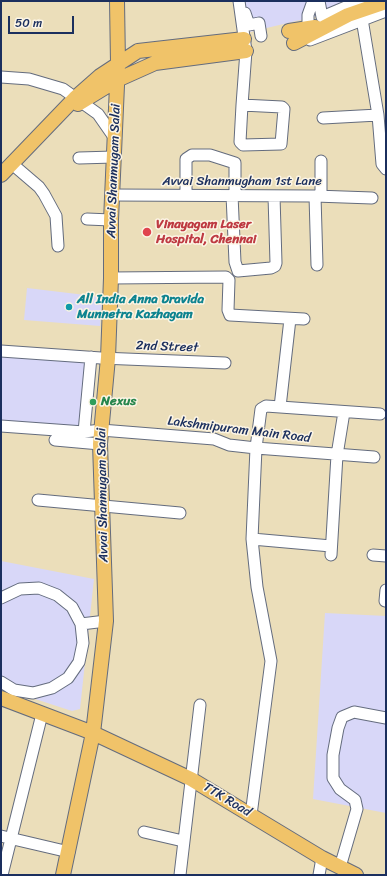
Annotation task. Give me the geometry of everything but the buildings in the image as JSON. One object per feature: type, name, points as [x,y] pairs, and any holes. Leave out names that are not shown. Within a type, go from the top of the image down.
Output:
[{"type":"main road","name":"Avvai Shanmugam Salai","points":[[63,875],[93,733],[106,621],[101,437],[108,358],[111,278],[111,220],[118,63],[117,1]]},
{"type":"main road","points":[[291,37],[323,22],[386,2]]},
{"type":"main road","points":[[1,175],[11,163],[100,76],[138,51],[245,45]]},
{"type":"main road","points":[[74,102],[155,63],[245,45]]},
{"type":"main road","name":"TTK Road","points":[[2,701],[93,733],[191,779],[322,858],[356,875]]},
{"type":"street","points":[[239,1],[249,25],[259,23],[261,36]]},
{"type":"street","points":[[308,23],[308,14],[313,1]]},
{"type":"street","points":[[319,1],[323,22],[360,1]]},
{"type":"street","points":[[242,9],[245,45],[240,143],[243,145],[281,144],[284,109],[282,106],[242,105]]},
{"type":"street","points":[[291,37],[313,40],[362,19],[386,11]]},
{"type":"street","points":[[362,19],[378,115],[382,164],[385,169]]},
{"type":"street","points":[[1,77],[29,79],[64,90],[74,102],[98,114],[114,137]]},
{"type":"street","points":[[323,118],[378,115]]},
{"type":"street","points":[[186,195],[186,159],[192,155],[210,155],[235,163],[233,195],[235,262],[238,271],[271,268],[275,266],[274,196]]},
{"type":"street","points":[[79,158],[114,157]]},
{"type":"street","points":[[317,265],[318,196],[321,161]]},
{"type":"street","points":[[11,163],[39,187],[44,194],[56,216],[58,246]]},
{"type":"street","name":"Avvai Shanmugham 1st Lane","points":[[112,195],[233,195],[372,198]]},
{"type":"street","points":[[87,220],[111,220]]},
{"type":"street","points":[[111,278],[224,276],[228,278],[230,315],[304,319]]},
{"type":"street","points":[[280,407],[290,319]]},
{"type":"street","name":"2nd Street","points":[[1,351],[108,358],[225,363]]},
{"type":"street","points":[[84,432],[91,357]]},
{"type":"street","points":[[251,815],[271,661],[257,587],[252,539],[256,448],[261,408],[263,406],[380,414]]},
{"type":"street","points":[[252,539],[331,550],[337,455],[344,412]]},
{"type":"street","points":[[1,426],[84,432],[101,437]]},
{"type":"street","points":[[55,440],[101,437]]},
{"type":"street","name":"Lakshmipuram Main Road","points":[[101,437],[214,439],[229,445],[374,458]]},
{"type":"street","points":[[38,500],[180,513]]},
{"type":"street","points":[[373,555],[386,556]]},
{"type":"street","points":[[1,598],[20,589],[39,588],[57,594],[72,607],[81,624],[84,643],[79,662],[68,678],[52,688],[33,693],[14,690],[1,682]]},
{"type":"street","points":[[81,624],[106,621]]},
{"type":"street","points":[[180,875],[200,706]]},
{"type":"street","points":[[340,867],[357,809],[355,800],[340,788],[333,778],[333,755],[338,728],[342,717],[354,712],[386,718]]},
{"type":"street","points":[[2,875],[6,837],[42,714]]},
{"type":"street","points":[[144,832],[183,841]]},
{"type":"street","points":[[6,837],[69,852]]},
{"type":"street","points":[[319,875],[322,858]]},
{"type":"shaded area","points":[[245,1],[347,1],[317,16],[250,32]]},
{"type":"shaded area","name":"All India Anna Dravida Munnetra Kazhagam","points":[[27,288],[102,297],[100,326],[24,320]]},
{"type":"shaded area","points":[[1,346],[97,354],[90,431],[1,425]]},
{"type":"shaded area","points":[[1,561],[94,579],[80,709],[72,711],[1,688]]},
{"type":"shaded area","points":[[325,613],[386,616],[386,813],[313,799]]},
{"type":"place","name":"Vinayagam Laser Hospital, Chennai","points":[[147,232]]},
{"type":"place","name":"All India Anna Dravida Munnetra Kazhagam","points":[[69,307]]},
{"type":"place","name":"Nexus","points":[[93,402]]}]
